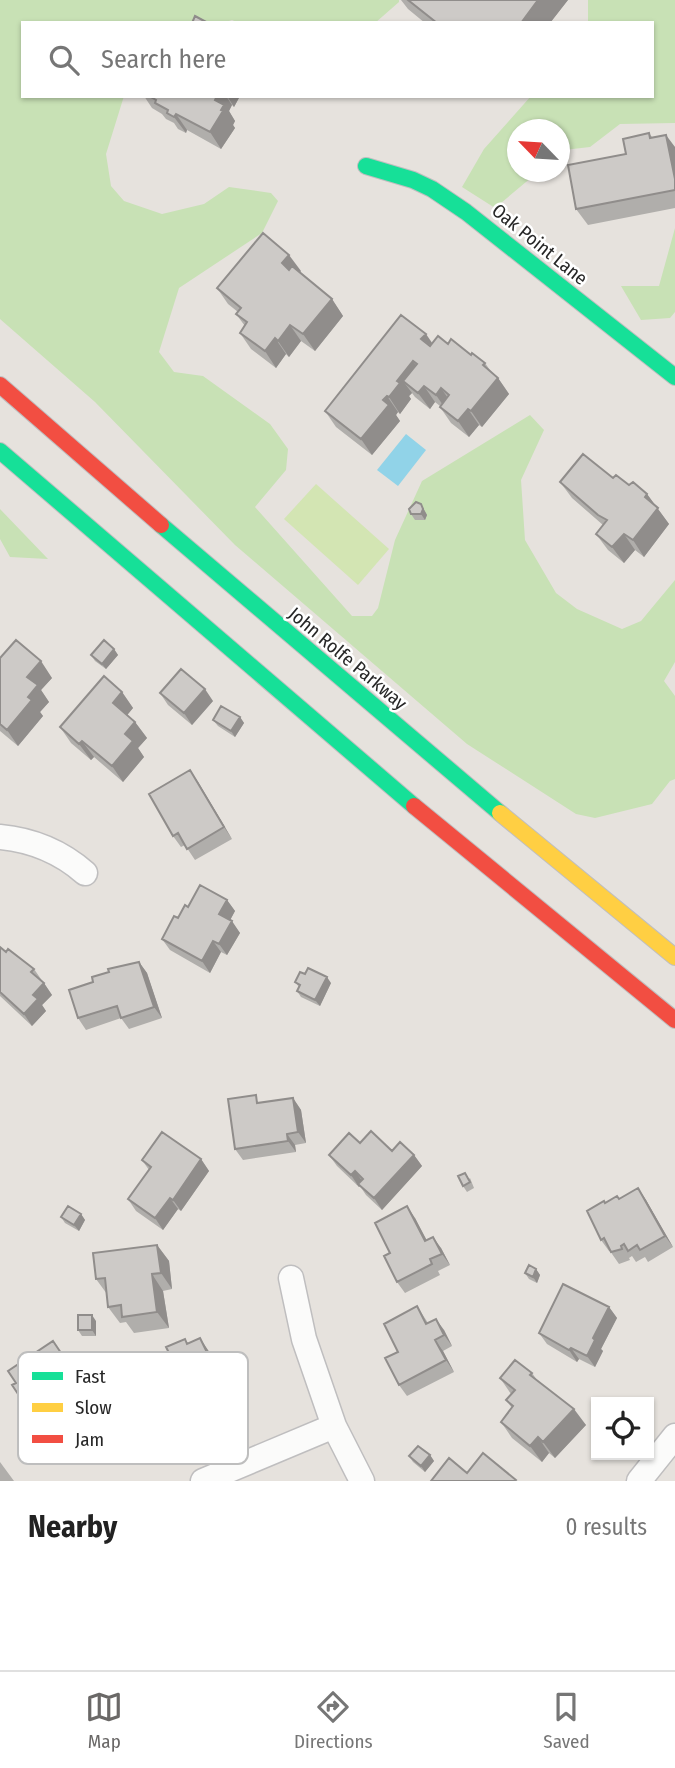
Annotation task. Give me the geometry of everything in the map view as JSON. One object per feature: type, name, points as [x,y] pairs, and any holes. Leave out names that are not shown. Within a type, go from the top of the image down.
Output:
[{"type":"main road","name":"Oak Point Lane","points":[[366,166],[413,180],[432,189],[466,212],[675,377]]},
{"type":"main road","name":"John Rolfe Parkway","points":[[0,385],[246,600],[549,855],[675,957]]},
{"type":"main road","points":[[0,451],[459,844],[675,1020]]},
{"type":"street","points":[[0,837],[37,845],[70,860],[85,873]]},
{"type":"street","points":[[291,1278],[304,1339],[334,1426],[362,1481]]},
{"type":"street","points":[[248,1462],[334,1426]]},
{"type":"street","points":[[639,1481],[675,1436]]},
{"type":"street","points":[[203,1481],[243,1464]]},
{"type":"green space","points":[[0,0],[399,0],[377,21],[21,21],[21,98],[123,98],[106,154],[111,186],[124,201],[162,214],[204,204],[229,187],[271,193],[278,201],[262,233],[179,288],[159,352],[174,372],[203,376],[270,424],[288,449],[286,470],[255,507],[352,616],[372,616],[378,608],[395,540],[422,481],[530,415],[544,430],[521,480],[525,540],[556,593],[577,609],[622,629],[641,621],[675,580],[675,662],[664,681],[675,696],[675,779],[670,781],[652,804],[595,818],[576,814],[467,744],[235,545],[95,402],[0,319]]},
{"type":"green space","points":[[588,0],[675,0],[675,123],[620,124],[590,147],[570,149],[570,119],[511,119],[529,98],[654,98],[654,21],[588,21]]},
{"type":"green space","points":[[507,123],[507,182],[526,182],[495,208],[462,187],[484,149]]},
{"type":"green space","points":[[675,228],[675,312],[670,318],[641,320],[621,286],[659,286]]},
{"type":"green space","points":[[316,484],[389,549],[358,585],[284,519]]},
{"type":"green space","points":[[0,509],[48,559],[10,557],[0,539]]},
{"type":"water","points":[[406,434],[426,450],[398,486],[377,470]]},
{"type":"building","points":[[408,0],[538,0],[522,21],[434,21]]},
{"type":"building","points":[[152,98],[216,98],[215,100],[224,105],[210,132],[176,114],[174,117],[167,113],[168,110],[155,103],[156,100]]},
{"type":"building","points":[[649,133],[650,138],[666,135],[675,190],[576,209],[570,165],[626,154],[623,139]]},
{"type":"building","points":[[263,233],[289,255],[282,263],[289,270],[292,266],[332,299],[303,334],[290,325],[278,341],[275,338],[265,351],[240,333],[247,322],[236,314],[241,308],[217,288]]},
{"type":"building","points":[[401,315],[426,334],[421,339],[430,346],[438,336],[448,344],[451,339],[485,363],[483,365],[498,378],[471,411],[468,409],[458,421],[440,407],[449,395],[441,388],[436,395],[424,386],[418,393],[403,381],[417,364],[413,361],[397,381],[400,383],[389,397],[383,400],[389,405],[361,439],[325,411]]},
{"type":"building","points":[[583,454],[613,478],[616,475],[629,485],[633,482],[658,508],[633,540],[624,534],[612,547],[596,534],[607,520],[560,482]]},
{"type":"building","points":[[416,502],[421,504],[421,514],[411,514],[409,509]]},
{"type":"building","points":[[16,640],[41,661],[27,677],[38,685],[28,697],[32,700],[7,730],[0,724],[0,658]]},
{"type":"building","points":[[104,640],[114,649],[102,664],[91,655]]},
{"type":"building","points":[[181,669],[205,689],[184,713],[160,693]]},
{"type":"building","points":[[104,676],[122,692],[113,703],[135,722],[125,734],[133,741],[112,766],[82,741],[79,744],[60,727]]},
{"type":"building","points":[[221,706],[240,717],[231,731],[213,720]]},
{"type":"building","points":[[190,770],[224,827],[187,849],[178,833],[173,836],[149,794]]},
{"type":"building","points":[[200,885],[227,900],[219,914],[232,921],[219,944],[213,941],[202,961],[162,939],[174,916],[178,918],[185,905],[188,907]]},
{"type":"building","points":[[0,947],[6,952],[8,949],[34,969],[31,972],[44,983],[33,995],[38,999],[24,1014],[0,992]]},
{"type":"building","points":[[139,962],[154,1007],[121,1018],[117,1006],[78,1018],[69,990],[93,982],[92,977],[109,972],[108,969]]},
{"type":"building","points":[[308,968],[327,977],[315,1000],[297,991],[300,985],[295,982],[300,972],[305,974]]},
{"type":"building","points":[[256,1095],[257,1103],[293,1098],[298,1132],[287,1134],[288,1141],[235,1149],[228,1099]]},
{"type":"building","points":[[371,1131],[392,1151],[400,1142],[414,1155],[374,1198],[358,1184],[363,1179],[355,1171],[351,1175],[329,1155],[349,1133],[360,1143]]},
{"type":"building","points":[[162,1132],[201,1159],[173,1200],[170,1198],[155,1218],[128,1199],[151,1167],[142,1160]]},
{"type":"building","points":[[465,1173],[470,1182],[463,1186],[458,1176]]},
{"type":"building","points":[[638,1188],[665,1236],[640,1250],[637,1245],[628,1251],[624,1244],[622,1249],[611,1252],[604,1238],[601,1240],[587,1211],[617,1196],[619,1199]]},
{"type":"building","points":[[68,1206],[81,1214],[74,1225],[61,1217]]},
{"type":"building","points":[[407,1206],[425,1241],[433,1237],[442,1254],[430,1259],[432,1264],[397,1282],[384,1256],[390,1253],[375,1223]]},
{"type":"building","points":[[157,1245],[161,1273],[152,1274],[157,1312],[122,1317],[121,1305],[108,1307],[105,1278],[96,1279],[93,1253]]},
{"type":"building","points":[[529,1265],[536,1269],[533,1277],[525,1273]]},
{"type":"building","points":[[563,1284],[609,1307],[587,1356],[571,1348],[569,1350],[539,1333]]},
{"type":"building","points":[[417,1306],[426,1324],[436,1319],[444,1335],[435,1340],[446,1360],[399,1385],[385,1358],[398,1352],[384,1324]]},
{"type":"building","points":[[78,1315],[92,1315],[92,1330],[78,1330]]},
{"type":"building","points":[[200,1338],[207,1352],[168,1352],[166,1347],[185,1339],[187,1344]]},
{"type":"building","points":[[53,1341],[60,1352],[36,1352]]},
{"type":"building","points":[[515,1360],[574,1409],[543,1442],[538,1437],[530,1446],[501,1422],[513,1406],[506,1400],[515,1390],[500,1378]]},
{"type":"building","points":[[18,1364],[18,1394],[12,1385],[16,1383],[8,1371]]},
{"type":"building","points":[[418,1446],[430,1455],[421,1466],[409,1456]]},
{"type":"building","points":[[483,1453],[516,1480],[431,1481],[449,1458],[467,1473]]},
{"type":"traffic: fast","points":[[366,166],[413,180],[432,189],[466,212],[675,377]]},
{"type":"traffic: fast","points":[[0,451],[414,806]]},
{"type":"traffic: fast","points":[[161,525],[500,813]]},
{"type":"traffic: slow","points":[[500,813],[675,957]]},
{"type":"traffic: jam","points":[[0,385],[161,525]]},
{"type":"traffic: jam","points":[[414,806],[675,1020]]}]
